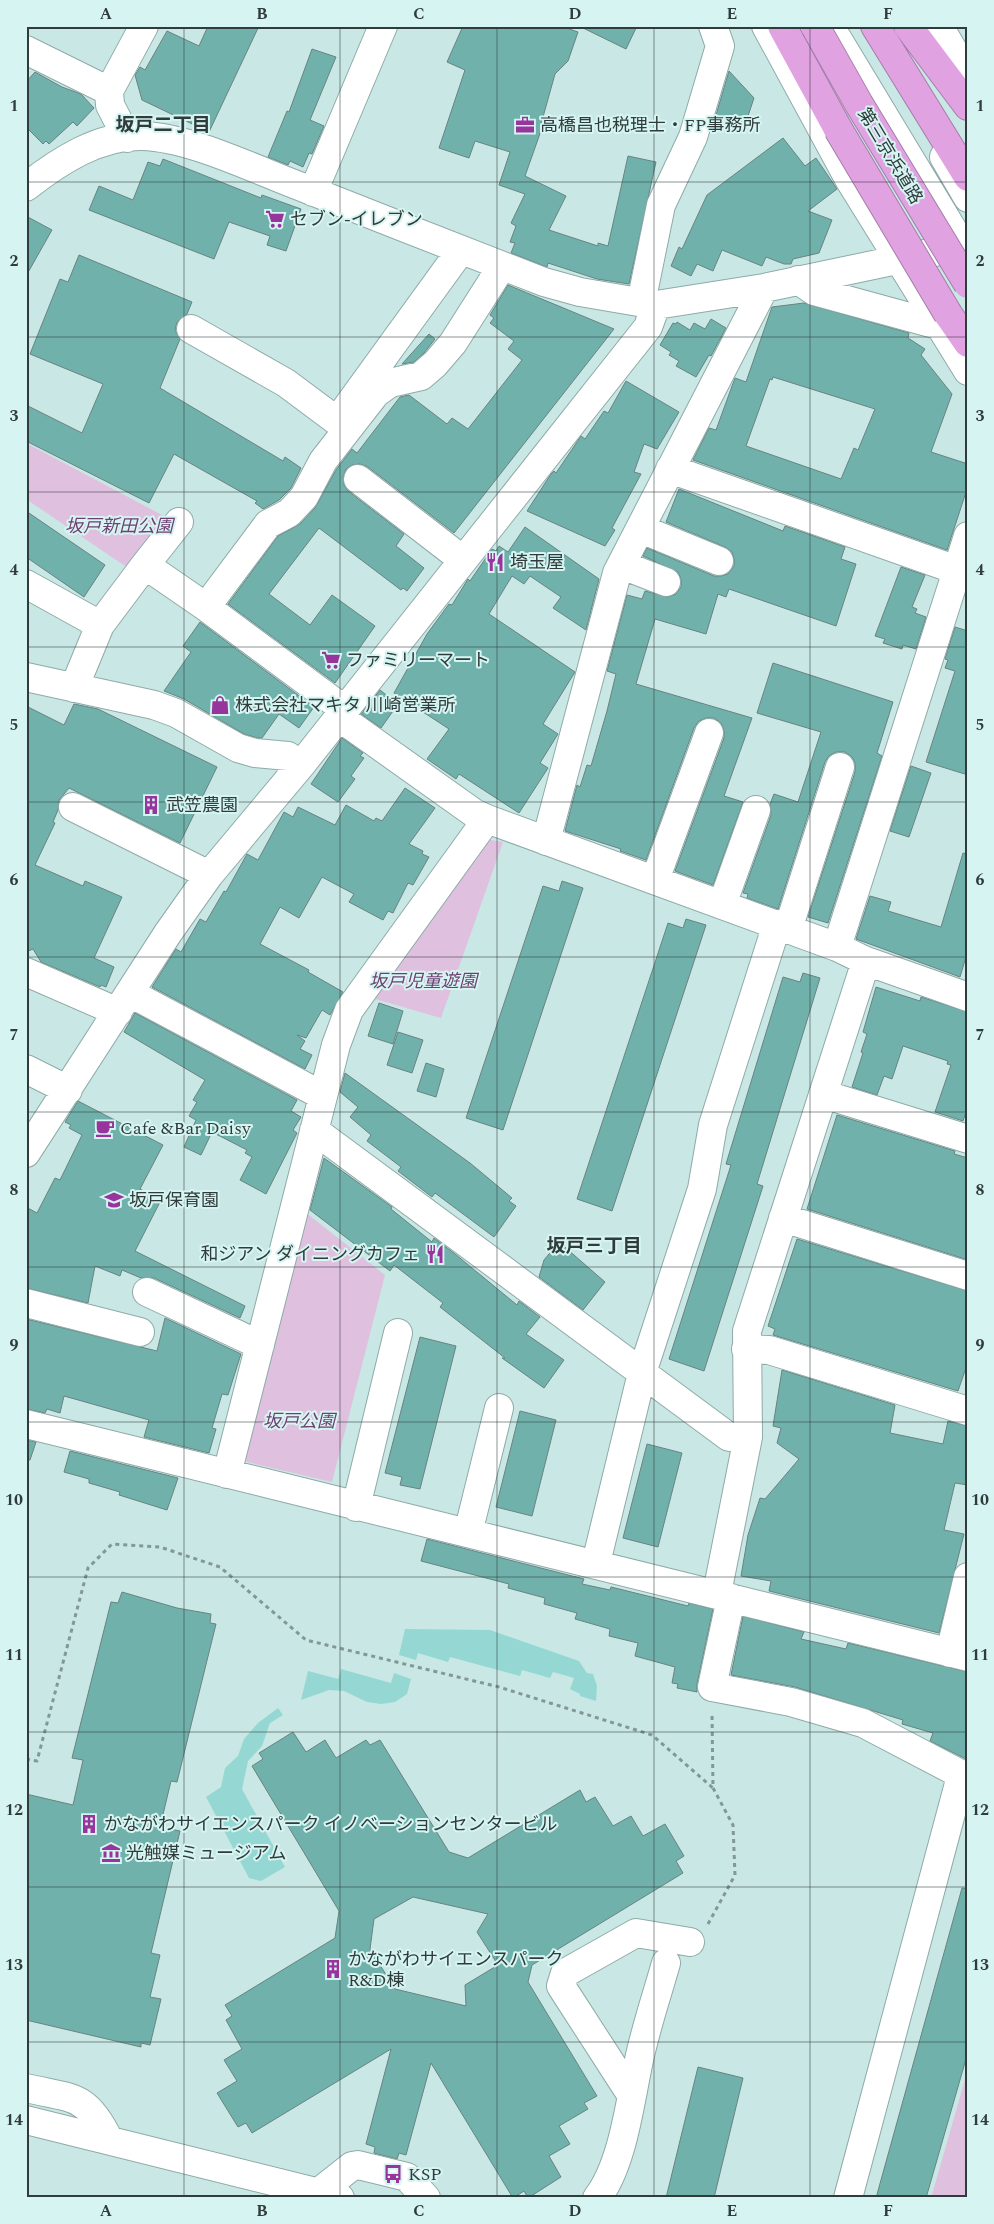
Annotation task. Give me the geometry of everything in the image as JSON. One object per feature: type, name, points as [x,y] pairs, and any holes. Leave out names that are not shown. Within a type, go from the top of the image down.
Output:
[{"type":"highway","points":[[782,26],[838,130],[948,314],[968,343]]},
{"type":"highway","name":"第三京浜道路","points":[[815,26],[864,112],[968,284]]},
{"type":"highway","points":[[875,26],[968,177]]},
{"type":"highway","points":[[908,26],[968,106]]},
{"type":"street","points":[[116,140],[109,91],[144,26]]},
{"type":"street","points":[[313,192],[383,26]]},
{"type":"street","points":[[26,1153],[168,932],[209,875],[342,714],[648,327],[648,304],[661,205],[693,137],[720,46],[713,26]]},
{"type":"street","points":[[766,26],[849,179],[896,259],[968,371]]},
{"type":"street","points":[[26,187],[68,158],[116,140],[142,136],[190,145],[502,266],[580,292],[648,304],[764,288],[896,259],[966,249],[831,26]]},
{"type":"street","points":[[867,26],[968,198]]},
{"type":"street","points":[[939,26],[968,76]]},
{"type":"street","points":[[26,50],[109,91]]},
{"type":"street","points":[[191,328],[286,384],[337,421],[461,250]]},
{"type":"street","points":[[206,607],[268,524],[289,513],[304,497],[323,460],[376,393],[390,383],[421,376],[435,364],[453,343],[502,266]]},
{"type":"street","points":[[798,280],[814,291],[938,325]]},
{"type":"street","points":[[546,841],[617,573],[764,288]]},
{"type":"street","points":[[670,469],[962,572]]},
{"type":"street","points":[[358,480],[463,560]]},
{"type":"street","points":[[74,688],[100,625],[179,522]]},
{"type":"street","points":[[641,529],[719,561]]},
{"type":"street","points":[[837,946],[962,572],[968,536]]},
{"type":"street","points":[[622,564],[666,582]]},
{"type":"street","points":[[145,565],[206,607],[342,714],[474,813],[546,841],[837,946],[866,961],[968,997]]},
{"type":"street","points":[[26,584],[100,625]]},
{"type":"street","points":[[27,680],[154,705],[176,713],[238,748],[255,753],[288,756],[301,765]]},
{"type":"street","points":[[655,880],[709,733]]},
{"type":"street","points":[[596,1563],[642,1373],[702,1189],[713,1125],[840,767]]},
{"type":"street","points":[[73,807],[209,875]]},
{"type":"street","points":[[722,905],[756,810]]},
{"type":"street","points":[[227,1474],[336,1045],[349,1010],[488,819]]},
{"type":"street","points":[[848,2198],[964,1777],[864,1723],[791,1702],[712,1687],[748,1437],[747,1331],[866,961]]},
{"type":"street","points":[[30,965],[124,1002],[323,1096]]},
{"type":"street","points":[[26,1069],[68,1090]]},
{"type":"street","points":[[823,1094],[968,1139]]},
{"type":"street","points":[[314,1130],[729,1436],[748,1437]]},
{"type":"street","points":[[783,1218],[968,1276]]},
{"type":"street","points":[[147,1292],[260,1345]]},
{"type":"street","points":[[26,1303],[140,1332]]},
{"type":"street","points":[[356,1507],[398,1333]]},
{"type":"street","points":[[746,1349],[769,1350],[968,1411]]},
{"type":"street","points":[[468,1533],[499,1408]]},
{"type":"street","points":[[26,1424],[356,1507],[596,1563],[959,1655],[968,1577]]},
{"type":"street","points":[[632,2096],[561,1986],[565,1973],[636,1933],[690,1942]]},
{"type":"street","points":[[597,2198],[607,2185],[629,2115],[640,2058],[666,1964]]},
{"type":"street","points":[[26,2088],[78,2101],[89,2106],[98,2117],[109,2140]]},
{"type":"street","points":[[26,2120],[330,2195],[352,2166],[358,2165],[407,2177],[426,2198]]},
{"type":"path","points":[[26,1759],[37,1761],[88,1568],[112,1544],[160,1547],[220,1568],[306,1640],[499,1687],[652,1735],[712,1788],[733,1825],[735,1875],[706,1927],[690,1942]]},
{"type":"path","points":[[712,1687],[712,1788]]},
{"type":"green space","name":"坂戸新田公園","points":[[26,443],[164,516],[128,568],[26,499]]},
{"type":"green space","name":"坂戸児童遊園","points":[[483,841],[503,842],[441,1018],[375,999]]},
{"type":"green space","name":"坂戸公園","points":[[305,1212],[385,1275],[332,1482],[247,1462],[243,1453]]},
{"type":"green space","points":[[968,2069],[968,2198],[931,2198]]},
{"type":"water","points":[[405,1629],[490,1630],[579,1661],[587,1673],[593,1674],[597,1686],[596,1701],[580,1696],[580,1694],[570,1689],[574,1678],[553,1672],[550,1678],[522,1670],[520,1676],[450,1657],[448,1662],[418,1653],[416,1660],[399,1655]]},
{"type":"water","points":[[341,1669],[391,1683],[394,1673],[411,1679],[407,1694],[395,1702],[381,1704],[367,1702],[344,1691],[329,1690],[301,1700],[308,1671],[338,1679]]},
{"type":"water","points":[[278,1708],[283,1715],[270,1723],[262,1746],[248,1761],[242,1789],[285,1867],[261,1881],[249,1878],[206,1797],[221,1787],[225,1768],[238,1756],[244,1739],[258,1723]]},
{"type":"building","points":[[208,26],[259,26],[209,132],[142,100],[135,75],[140,67],[145,70],[167,31],[199,46]]},
{"type":"building","points":[[463,26],[561,26],[578,32],[568,61],[555,74],[541,124],[543,125],[525,176],[566,196],[549,230],[598,246],[598,243],[608,246],[628,156],[656,162],[629,284],[597,279],[548,263],[547,267],[511,253],[515,243],[510,242],[516,226],[511,223],[525,194],[499,185],[510,152],[475,141],[469,158],[439,148],[465,70],[447,62]]},
{"type":"building","points":[[579,26],[637,26],[626,49]]},
{"type":"building","points":[[312,49],[336,57],[310,120],[324,126],[312,154],[309,153],[303,167],[290,161],[288,165],[268,157],[287,111],[289,112]]},
{"type":"building","points":[[729,71],[754,98],[745,125],[716,115]]},
{"type":"building","points":[[35,72],[62,87],[81,94],[94,108],[77,126],[73,122],[49,144],[46,141],[43,144],[26,127],[26,82]]},
{"type":"building","points":[[783,138],[805,166],[816,158],[837,189],[808,211],[832,220],[819,253],[793,259],[791,264],[784,264],[766,257],[762,266],[722,250],[713,271],[697,264],[691,276],[671,266],[679,247],[682,249],[707,195]]},
{"type":"building","points":[[163,159],[261,198],[262,195],[301,209],[286,251],[267,245],[270,236],[229,222],[214,259],[89,210],[99,186],[133,200],[148,162],[160,166]]},
{"type":"building","points":[[26,216],[52,230],[26,276]]},
{"type":"building","points":[[79,255],[192,302],[187,314],[177,322],[175,330],[180,339],[160,388],[283,461],[285,457],[301,468],[291,488],[279,500],[263,509],[255,503],[257,501],[174,454],[149,503],[26,441],[26,405],[82,433],[103,384],[30,354],[60,279],[68,282]]},
{"type":"building","points":[[508,285],[614,329],[454,533],[368,467],[360,464],[352,465],[346,469],[343,477],[344,485],[348,491],[404,534],[396,546],[424,568],[407,591],[403,588],[401,590],[319,528],[269,594],[310,625],[332,595],[375,626],[335,683],[228,604],[278,536],[300,524],[315,508],[336,470],[352,449],[357,453],[400,397],[409,395],[447,424],[452,418],[468,429],[522,360],[508,349],[514,341],[490,323],[494,318],[490,315]]},
{"type":"building","points":[[804,303],[909,333],[908,338],[925,349],[921,355],[952,394],[931,452],[968,464],[968,486],[947,550],[693,460],[709,428],[716,430],[735,378],[746,382],[772,307]],"holes":[[[773,377],[875,409],[858,450],[854,448],[841,479],[746,446],[770,379],[772,380]]]},
{"type":"building","points":[[711,319],[726,328],[711,356],[709,355],[696,377],[676,366],[679,361],[669,355],[671,352],[660,345],[673,323],[676,324],[677,322],[690,330],[694,323],[705,329]]},
{"type":"building","points":[[429,334],[435,339],[424,353],[414,362],[402,364]]},
{"type":"building","points":[[626,381],[679,412],[657,449],[644,444],[634,472],[641,474],[612,528],[615,530],[605,546],[527,511],[551,474],[554,471],[556,473],[581,436],[585,439],[604,411],[608,413]]},
{"type":"building","points":[[679,489],[783,531],[785,526],[845,547],[841,559],[856,564],[836,626],[729,589],[726,597],[718,594],[706,634],[655,619],[636,684],[752,718],[724,796],[743,802],[713,885],[675,871],[724,738],[721,723],[714,718],[706,718],[699,721],[694,728],[646,860],[620,851],[621,849],[565,831],[577,785],[580,787],[587,765],[591,766],[607,711],[616,674],[607,671],[627,595],[642,599],[645,591],[668,597],[676,594],[681,587],[681,579],[678,572],[643,556],[647,548],[714,576],[728,574],[734,566],[732,552],[725,547],[666,522]]},
{"type":"building","points":[[26,511],[105,565],[84,597],[26,557]]},
{"type":"building","points":[[525,527],[599,579],[586,630],[553,608],[561,597],[530,576],[524,584],[512,576],[489,614],[575,672],[543,724],[558,734],[540,763],[548,768],[519,813],[459,774],[456,779],[427,759],[449,729],[394,693],[427,634],[449,604],[452,605],[468,579],[470,581],[492,549],[496,551],[499,546],[508,552]]},
{"type":"building","points":[[901,567],[925,575],[912,607],[917,609],[915,613],[926,617],[916,649],[903,645],[902,649],[883,643],[885,639],[875,636]]},
{"type":"building","points":[[200,622],[314,707],[299,728],[279,714],[262,738],[258,738],[244,734],[184,699],[164,691],[191,652],[183,646]]},
{"type":"building","points":[[955,627],[968,631],[968,775],[926,762],[955,671],[945,668],[948,660],[945,659]]},
{"type":"building","points":[[773,663],[893,702],[877,753],[882,756],[828,923],[808,917],[855,772],[855,763],[852,757],[845,752],[836,752],[829,756],[825,762],[778,909],[747,898],[748,894],[743,893],[771,815],[770,804],[774,794],[798,802],[821,732],[757,713]]},
{"type":"building","points":[[380,690],[398,704],[381,728],[361,714]]},
{"type":"building","points":[[74,704],[98,709],[217,767],[180,843],[69,788],[59,800],[58,810],[53,822],[55,823],[35,865],[83,886],[85,881],[122,897],[94,958],[114,967],[106,987],[101,985],[100,987],[41,962],[33,949],[26,952],[26,706],[64,725]]},
{"type":"building","points":[[342,738],[363,753],[360,756],[364,758],[351,776],[355,779],[338,802],[311,784]]},
{"type":"building","points":[[911,766],[931,773],[909,837],[890,831]]},
{"type":"building","points":[[405,788],[435,808],[409,844],[423,851],[422,854],[429,857],[413,885],[408,883],[393,913],[388,911],[383,920],[349,902],[354,894],[322,877],[299,918],[280,907],[260,944],[309,970],[308,972],[343,992],[330,1015],[322,1010],[306,1038],[297,1035],[305,1041],[300,1049],[312,1055],[305,1069],[152,987],[176,949],[181,952],[200,919],[206,922],[224,891],[226,892],[247,854],[258,860],[284,812],[293,817],[298,807],[335,825],[346,805],[374,821],[376,818],[382,821]]},
{"type":"building","points":[[963,853],[968,854],[968,950],[960,977],[856,939],[870,896],[891,902],[888,911],[941,927]]},
{"type":"building","points":[[562,881],[583,888],[503,1130],[466,1118],[543,886],[559,891]]},
{"type":"building","points":[[686,919],[706,925],[612,1211],[577,1199],[668,923],[683,928]]},
{"type":"building","points":[[803,973],[820,978],[757,1184],[763,1186],[704,1371],[669,1359],[731,1165],[726,1164],[783,977],[800,982]]},
{"type":"building","points":[[876,987],[920,1001],[921,997],[968,1012],[968,1106],[963,1121],[935,1112],[951,1065],[947,1064],[948,1061],[903,1046],[892,1079],[884,1076],[877,1095],[852,1087],[863,1053],[861,1052],[867,1034],[863,1032]]},
{"type":"building","points":[[379,1003],[403,1011],[393,1044],[368,1036]]},
{"type":"building","points":[[135,1013],[297,1100],[291,1111],[301,1117],[293,1130],[297,1133],[266,1194],[240,1180],[252,1157],[245,1153],[247,1150],[212,1132],[201,1155],[184,1147],[196,1120],[189,1116],[197,1102],[193,1100],[205,1080],[124,1032]]},
{"type":"building","points":[[398,1032],[423,1040],[412,1073],[387,1065]]},
{"type":"building","points":[[426,1063],[444,1069],[436,1097],[417,1091]]},
{"type":"building","points":[[345,1073],[470,1163],[512,1198],[509,1201],[516,1206],[494,1237],[435,1193],[432,1197],[398,1171],[401,1167],[367,1141],[371,1135],[350,1117],[358,1107],[340,1092]]},
{"type":"building","points":[[78,1101],[163,1145],[140,1189],[161,1200],[135,1251],[245,1306],[240,1318],[154,1278],[141,1278],[122,1270],[120,1276],[95,1266],[88,1303],[26,1288],[26,1207],[37,1213],[55,1178],[60,1180],[82,1135],[69,1128],[71,1125],[65,1122]]},
{"type":"building","points":[[837,1115],[955,1151],[954,1154],[968,1158],[968,1260],[807,1209]]},
{"type":"building","points":[[324,1158],[392,1207],[391,1209],[432,1242],[434,1238],[517,1305],[519,1301],[540,1317],[526,1334],[564,1360],[544,1388],[502,1358],[505,1358],[440,1307],[443,1303],[394,1265],[390,1271],[310,1210]]},
{"type":"building","points":[[797,1239],[968,1291],[968,1362],[958,1391],[773,1335],[775,1329],[768,1326]]},
{"type":"building","points":[[559,1242],[605,1282],[583,1310],[539,1277],[544,1260]]},
{"type":"building","points":[[165,1318],[241,1354],[228,1395],[222,1394],[212,1428],[216,1429],[209,1453],[144,1437],[149,1420],[64,1396],[60,1413],[47,1409],[45,1413],[26,1409],[26,1319],[157,1351]]},
{"type":"building","points":[[420,1337],[456,1346],[420,1489],[400,1485],[402,1477],[385,1473]]},
{"type":"building","points":[[782,1370],[895,1405],[890,1433],[943,1444],[948,1421],[968,1426],[968,1485],[955,1483],[944,1530],[964,1534],[939,1633],[769,1591],[771,1581],[741,1576],[748,1535],[760,1498],[765,1499],[799,1459],[777,1443],[781,1428],[773,1426]]},
{"type":"building","points":[[520,1411],[556,1420],[532,1516],[496,1507]]},
{"type":"building","points":[[26,1440],[36,1442],[30,1460],[26,1460]]},
{"type":"building","points":[[647,1444],[682,1453],[658,1547],[623,1538]]},
{"type":"building","points":[[70,1451],[178,1478],[167,1510],[119,1495],[120,1492],[89,1483],[89,1479],[64,1472]]},
{"type":"building","points":[[427,1539],[584,1579],[582,1584],[610,1590],[611,1587],[688,1606],[689,1603],[713,1609],[697,1684],[697,1692],[677,1688],[678,1684],[672,1683],[675,1667],[635,1656],[638,1643],[609,1636],[610,1629],[575,1619],[577,1613],[544,1604],[545,1598],[508,1588],[509,1584],[421,1561]]},
{"type":"building","name":"かながわサイエンスパーク イノベーションセンタービル","points":[[122,1592],[177,1608],[211,1614],[210,1623],[216,1624],[177,1782],[171,1781],[160,1827],[180,1831],[151,1953],[160,1955],[150,1997],[161,1999],[150,2045],[141,2043],[141,2047],[26,2020],[26,1794],[73,1805],[83,1760],[72,1758],[111,1602],[118,1603]]},
{"type":"building","points":[[743,1616],[804,1632],[801,1639],[846,1649],[848,1643],[968,1672],[968,1760],[930,1741],[933,1733],[902,1724],[903,1720],[795,1687],[731,1675]]},
{"type":"building","name":"かながわサイエンスパーク R&D棟","points":[[293,1732],[306,1752],[325,1740],[336,1758],[366,1740],[370,1745],[380,1740],[449,1852],[468,1858],[580,1790],[586,1802],[595,1797],[613,1826],[631,1816],[643,1836],[665,1824],[684,1856],[676,1861],[683,1873],[532,1965],[528,1982],[597,2096],[584,2103],[588,2109],[559,2126],[570,2144],[549,2156],[561,2177],[528,2198],[524,2191],[513,2198],[431,2063],[406,2155],[399,2153],[397,2159],[374,2153],[375,2147],[366,2144],[391,2049],[252,2133],[246,2123],[238,2127],[217,2093],[237,2081],[224,2060],[242,2049],[226,2020],[232,2016],[225,2005],[335,1938],[339,1911],[252,1766],[263,1759],[259,1753]],"holes":[[[413,1897],[488,1914],[477,1932],[498,1965],[465,1985],[466,2006],[395,1989],[370,1949],[374,1919]]]},
{"type":"building","points":[[962,1888],[968,1889],[968,2052],[926,2198],[876,2198]]},
{"type":"building","points":[[698,2067],[743,2078],[714,2198],[666,2198]]},
{"type":"place","name":"高橋昌也税理士・FP事務所","points":[[525,125]]},
{"type":"place","name":"セブン-イレブン","points":[[275,219]]},
{"type":"place","name":"埼玉屋","points":[[495,562]]},
{"type":"place","name":"ファミリーマート","points":[[331,660]]},
{"type":"place","name":"株式会社マキタ 川崎営業所","points":[[220,705]]},
{"type":"place","name":"武笠農園","points":[[151,805]]},
{"type":"place","name":"Cafe &Bar Daisy","points":[[105,1128]]},
{"type":"place","name":"坂戸保育園","points":[[114,1200]]},
{"type":"place","name":"和ジアン ダイニングカフェ","points":[[435,1254]]},
{"type":"place","name":"かながわサイエンスパーク イノベーションセンタービル","points":[[89,1824]]},
{"type":"place","name":"光触媒ミュージアム","points":[[111,1853]]},
{"type":"place","name":"かながわサイエンスパーク R&D棟","points":[[333,1969]]},
{"type":"place","name":"KSP","points":[[393,2174]]},
{"type":"district","name":"坂戸二丁目","points":[[163,125]]},
{"type":"district","name":"坂戸三丁目","points":[[594,1246]]}]
